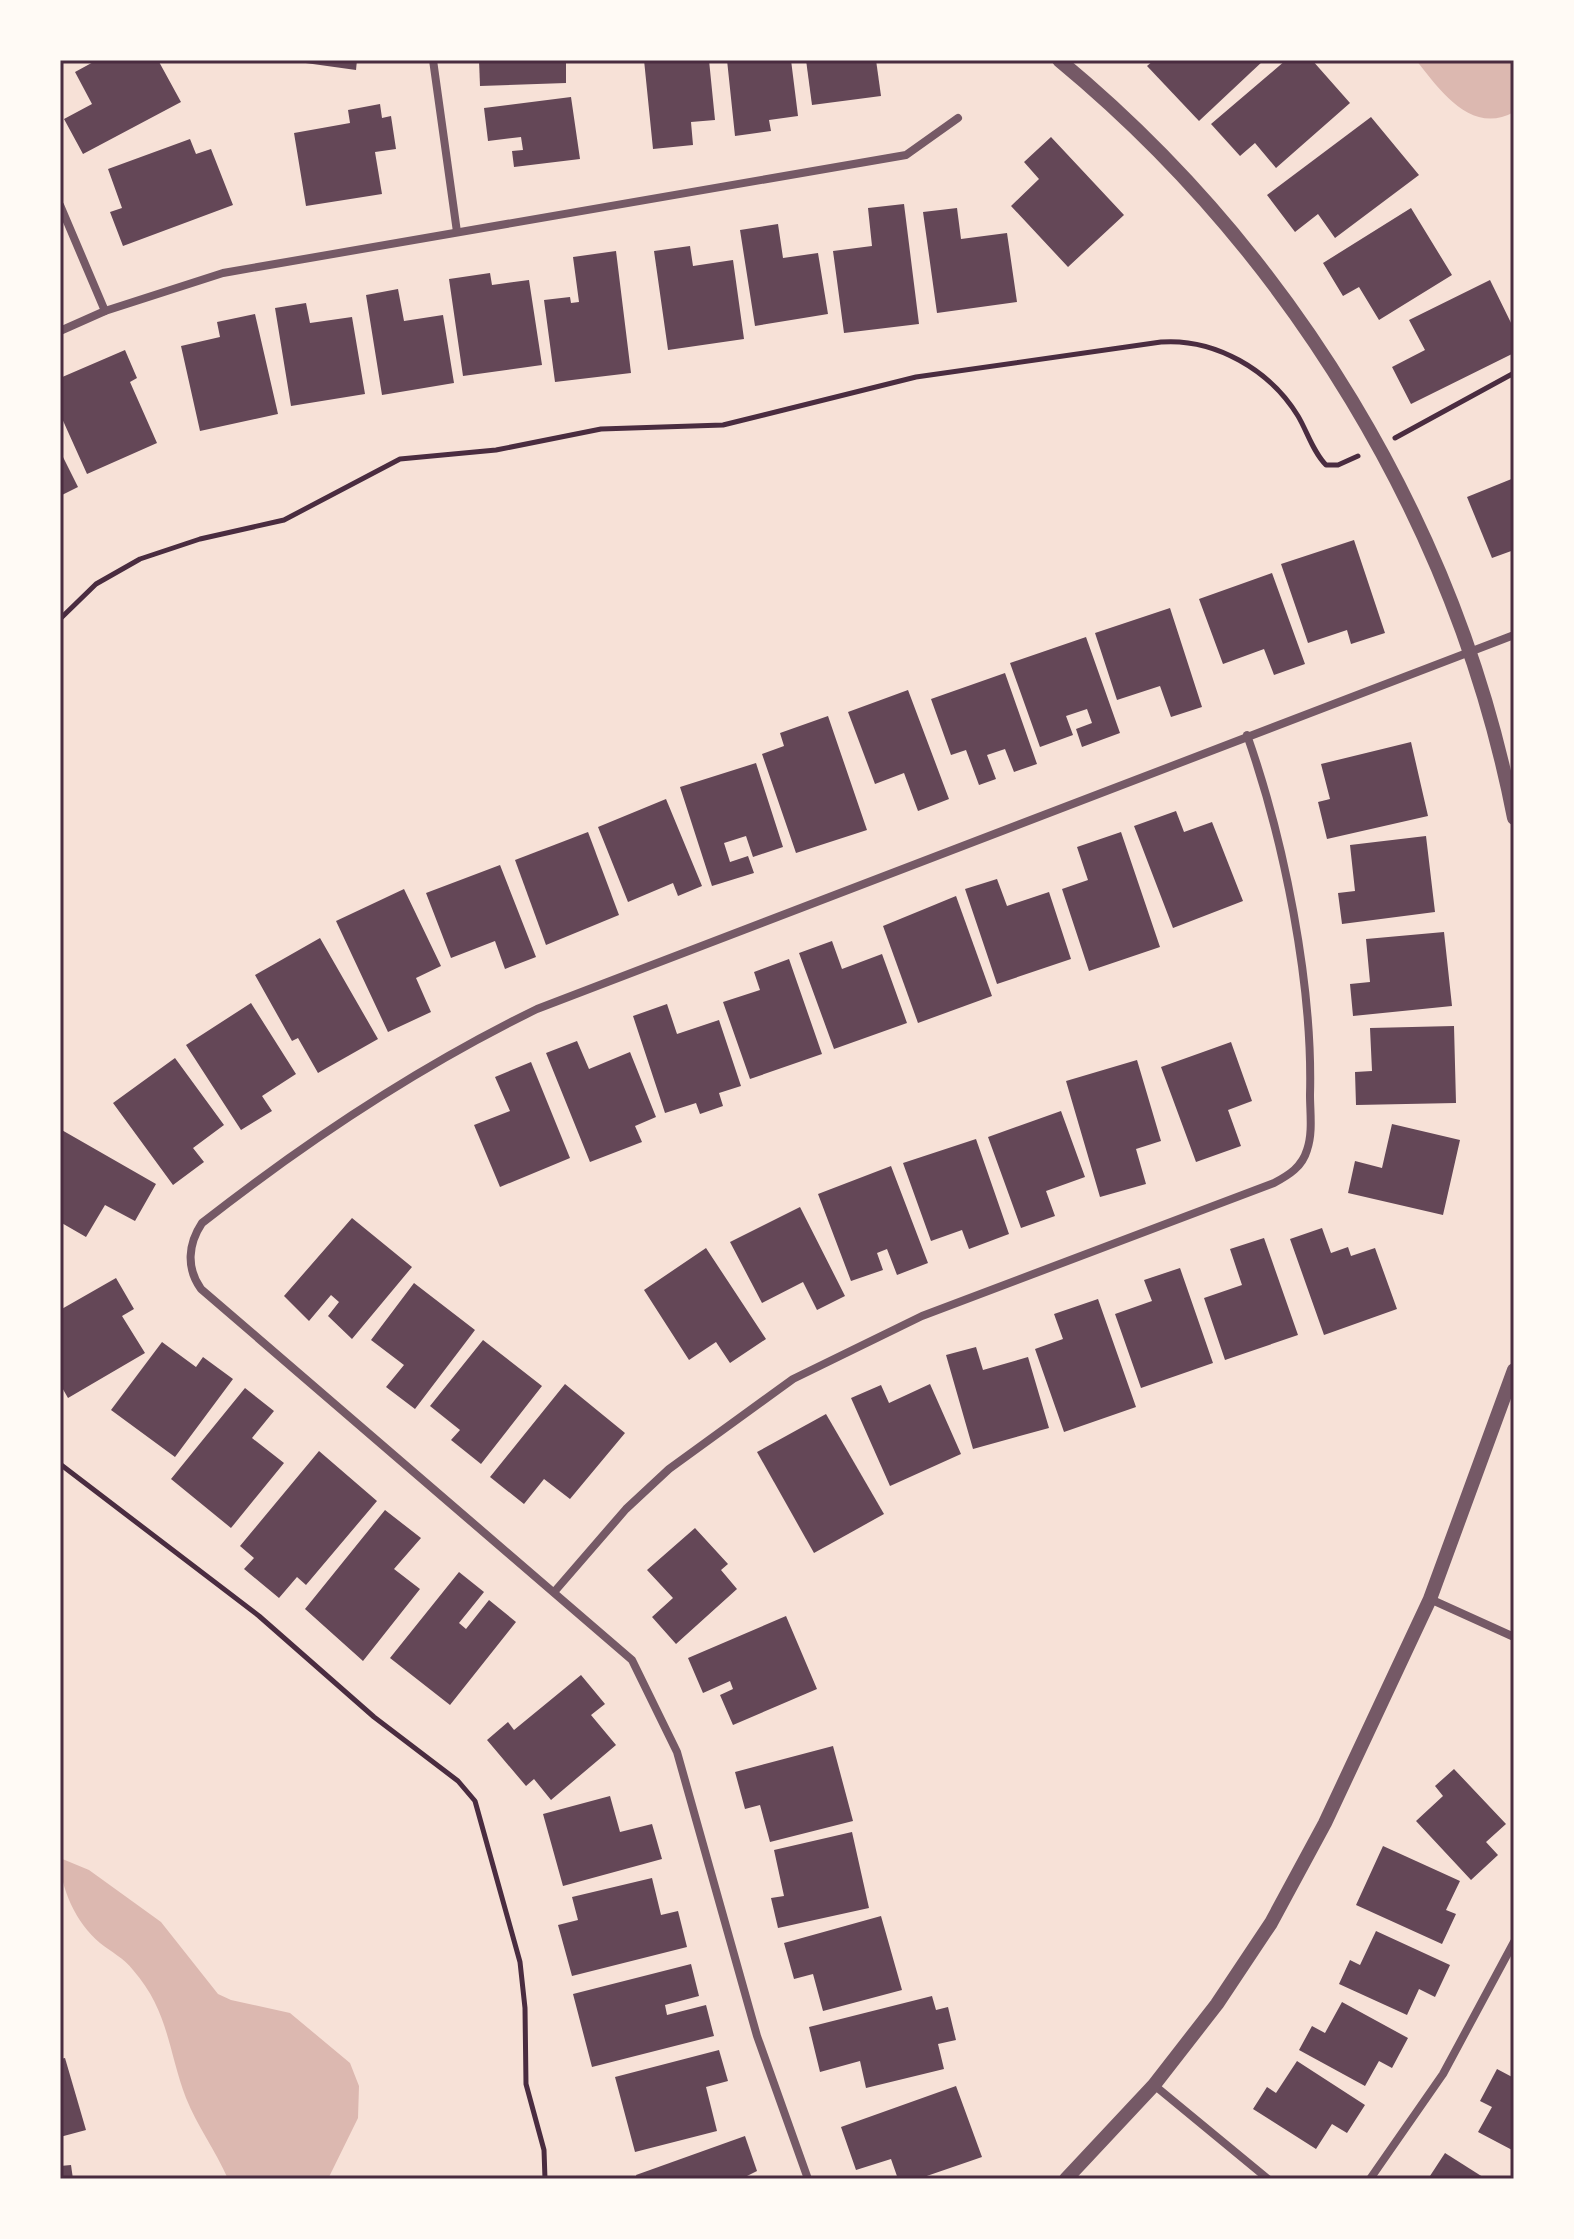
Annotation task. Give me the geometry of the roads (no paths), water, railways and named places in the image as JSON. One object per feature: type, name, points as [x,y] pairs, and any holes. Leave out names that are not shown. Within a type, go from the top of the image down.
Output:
[{"type":"street","points":[[433,60],[457,232]]},
{"type":"street","points":[[1059,60],[1169,164],[1270,282],[1324,356],[1378,446],[1435,561],[1470,651],[1500,746],[1514,818]]},
{"type":"street","points":[[60,331],[105,311],[223,273],[906,155],[958,118]]},
{"type":"street","points":[[60,205],[105,311]]},
{"type":"street","points":[[808,2179],[757,2036],[677,1752],[632,1660],[201,1289],[191,1263],[192,1242],[202,1223],[278,1163],[379,1095],[480,1037],[590,986],[1514,635]]},
{"type":"street","points":[[555,1591],[626,1509],[669,1469],[793,1379],[922,1316],[1274,1183],[1296,1170],[1309,1141],[1311,1058],[1301,958],[1264,783],[1247,735]]},
{"type":"street","points":[[1066,2179],[1154,2085],[1217,2004],[1271,1923],[1325,1823],[1430,1599],[1514,1370]]},
{"type":"street","points":[[1430,1599],[1514,1637]]},
{"type":"street","points":[[1370,2179],[1443,2074],[1514,1942]]},
{"type":"street","points":[[1154,2085],[1268,2179]]}]
